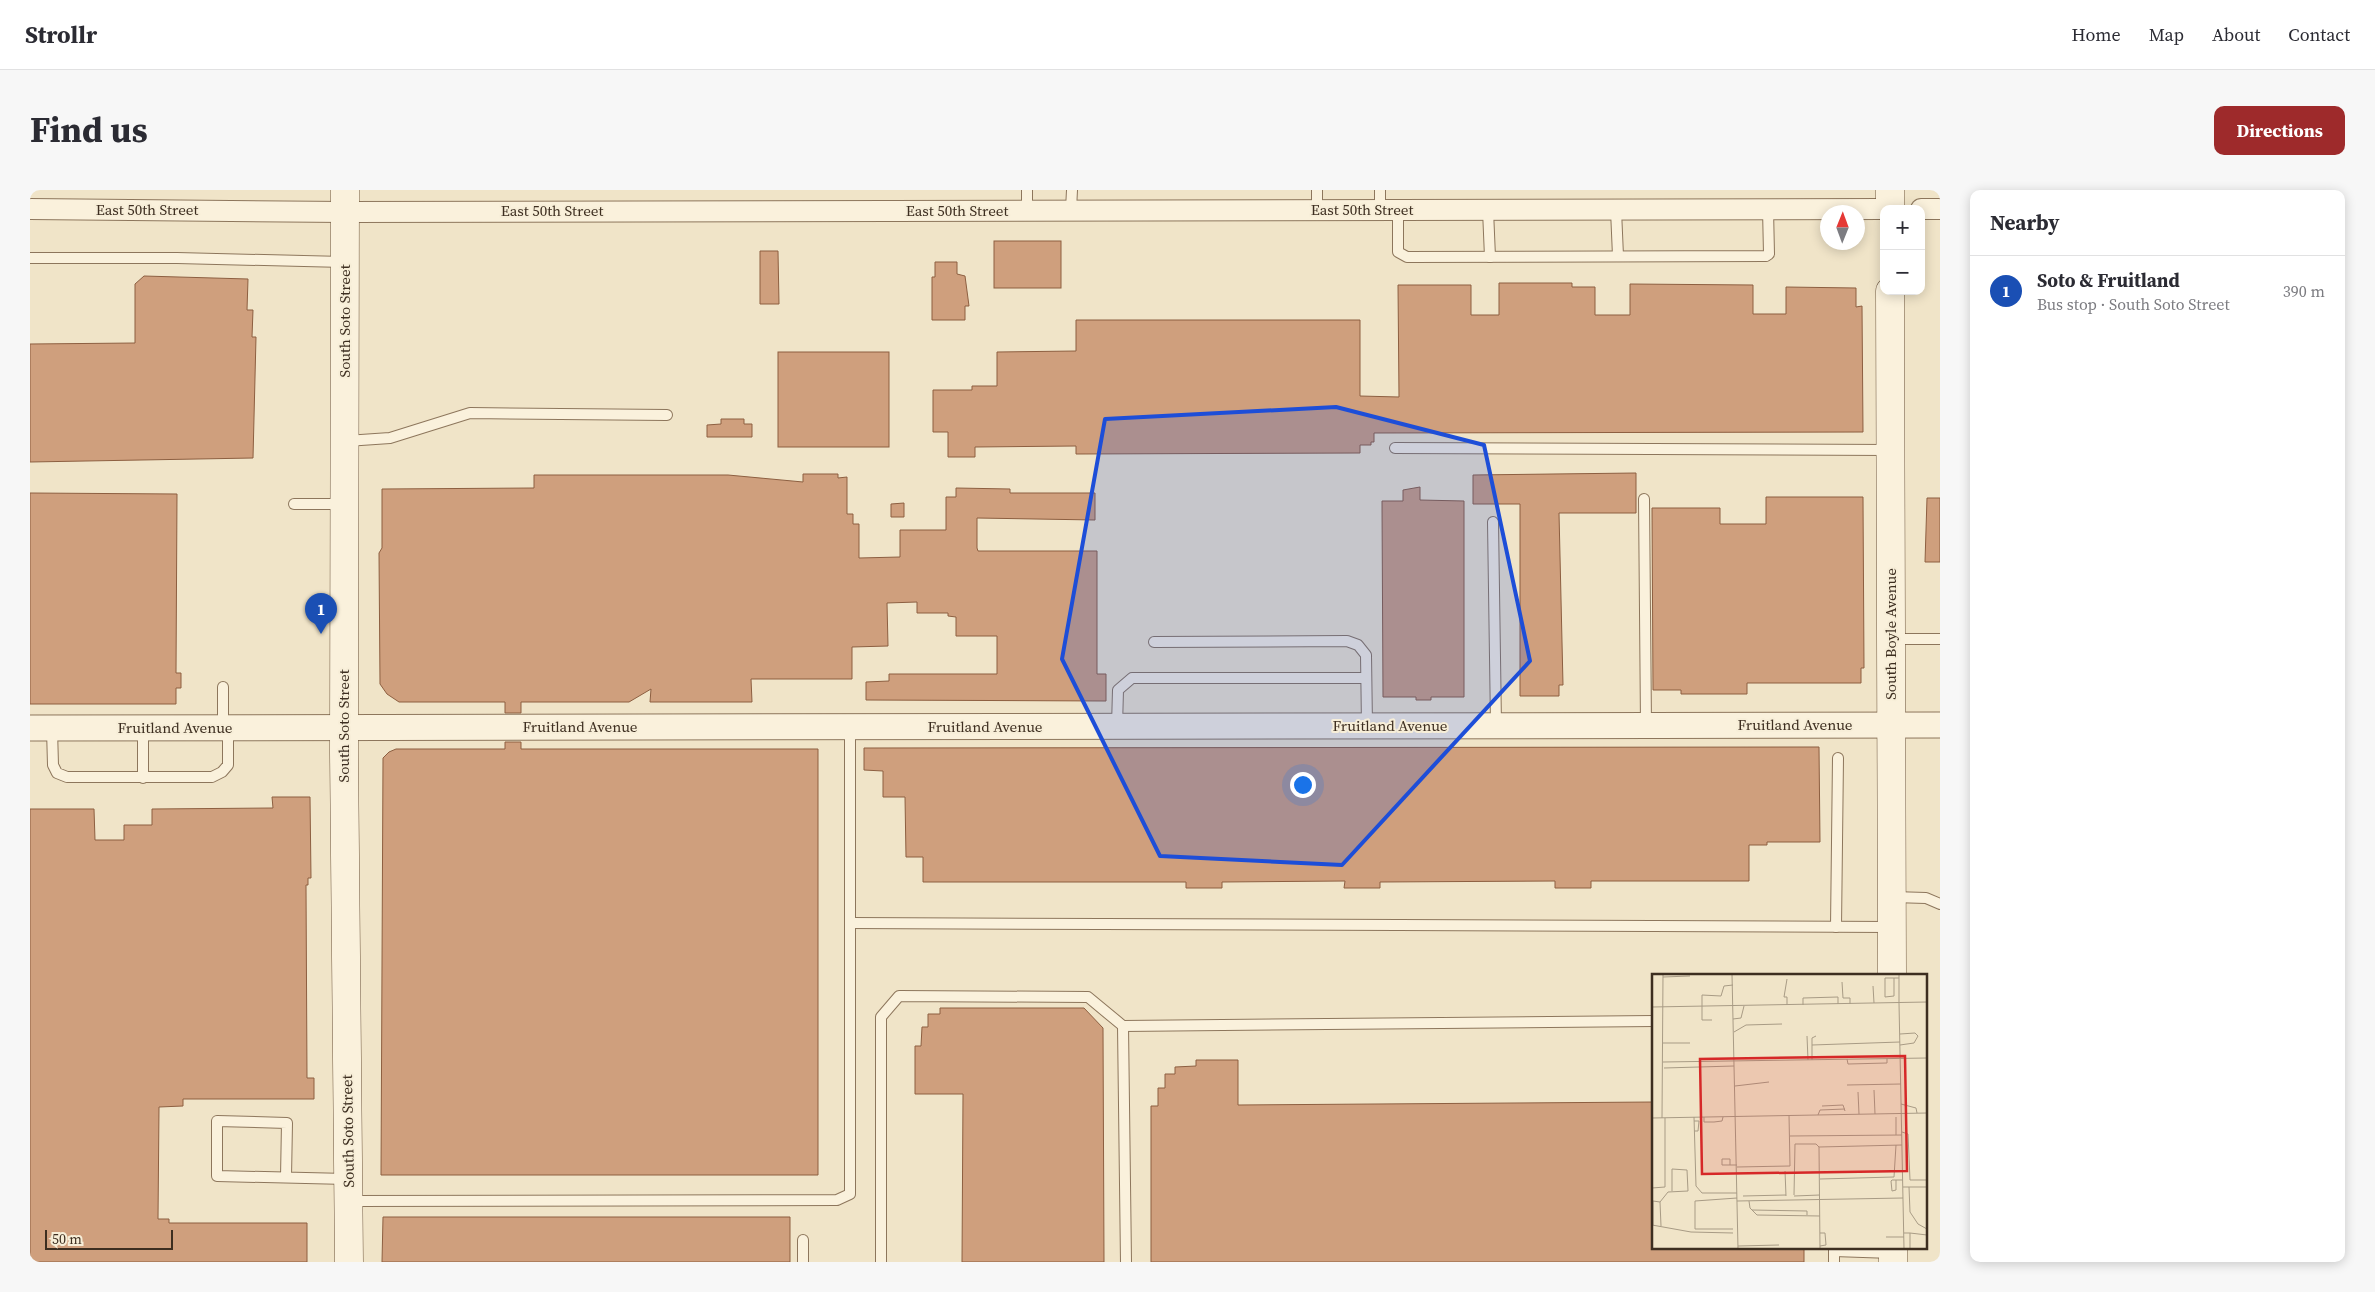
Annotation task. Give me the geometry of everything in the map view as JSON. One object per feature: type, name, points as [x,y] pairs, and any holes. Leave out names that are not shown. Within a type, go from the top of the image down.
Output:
[{"type":"main road","points":[[1890,190],[1890,205]]},
{"type":"main road","name":"South Soto Street","points":[[345,201],[344,728],[349,1262]]},
{"type":"main road","name":"South Boyle Avenue","points":[[1890,295],[1892,974]]},
{"type":"street","name":"East 50th Street","points":[[30,209],[345,201],[1027,210],[1880,209]]},
{"type":"street","points":[[1925,209],[1940,209]]},
{"type":"street","name":"Fruitland Avenue","points":[[41,728],[1940,725]]},
{"type":"lane","points":[[1027,190],[1027,210]]},
{"type":"lane","points":[[1071,210],[1072,190]]},
{"type":"lane","points":[[1317,190],[1317,210]]},
{"type":"lane","points":[[1380,190],[1389,210],[1398,252],[1404,257],[1766,256],[1769,254],[1768,209]]},
{"type":"lane","points":[[1488,210],[1490,257]]},
{"type":"lane","points":[[1616,210],[1618,256]]},
{"type":"lane","points":[[30,258],[177,258],[345,262]]},
{"type":"lane","points":[[346,441],[390,438],[432,423],[470,413],[667,416]]},
{"type":"lane","points":[[1395,448],[1891,450]]},
{"type":"lane","points":[[1644,499],[1646,726]]},
{"type":"lane","points":[[294,504],[345,504]]},
{"type":"lane","points":[[1493,522],[1496,726]]},
{"type":"lane","points":[[1891,640],[1940,639]]},
{"type":"lane","points":[[1154,642],[1347,641],[1358,645],[1366,655],[1367,726]]},
{"type":"lane","points":[[1117,726],[1118,690],[1132,678],[1366,678]]},
{"type":"lane","points":[[41,728],[57,774],[67,777],[212,777],[222,772],[228,765],[223,687]]},
{"type":"lane","points":[[286,1177],[287,1122],[217,1121],[217,1176],[286,1177],[349,1190],[837,1200],[850,1194],[850,727]]},
{"type":"lane","points":[[142,728],[143,778]]},
{"type":"lane","points":[[1836,927],[1838,758]]},
{"type":"lane","points":[[1892,897],[1926,898],[1940,904]]},
{"type":"lane","points":[[850,923],[1892,927]]},
{"type":"lane","points":[[881,1262],[881,1017],[899,996],[1088,997],[1123,1026],[1652,1021]]},
{"type":"lane","points":[[1123,1026],[1126,1262]]},
{"type":"lane","points":[[803,1240],[803,1262]]},
{"type":"lane","points":[[1834,1262],[1834,1250],[1893,1254]]},
{"type":"highlighted area","points":[[1336,407],[1484,445],[1530,661],[1342,865],[1160,856],[1062,659],[1105,419]]},
{"type":"building","points":[[994,241],[1061,241],[1061,288],[994,288]]},
{"type":"building","points":[[760,251],[778,251],[779,304],[760,304]]},
{"type":"building","points":[[935,262],[957,262],[957,274],[965,276],[969,306],[965,306],[965,320],[932,320],[932,277],[935,277]]},
{"type":"building","points":[[144,276],[248,279],[247,310],[253,310],[252,337],[256,337],[253,458],[30,462],[30,344],[135,343],[135,284]]},
{"type":"building","points":[[1499,283],[1572,283],[1572,287],[1595,287],[1595,315],[1630,315],[1630,284],[1753,285],[1753,314],[1786,314],[1786,287],[1856,288],[1856,307],[1862,306],[1863,432],[1374,433],[1374,442],[1371,442],[1371,445],[1360,445],[1360,453],[1076,454],[1076,446],[975,447],[975,457],[948,457],[948,432],[933,432],[933,390],[972,390],[972,386],[997,386],[997,352],[1076,351],[1076,320],[1360,320],[1360,396],[1399,397],[1398,285],[1471,285],[1471,315],[1499,315]]},
{"type":"building","points":[[778,352],[889,352],[889,447],[778,447]]},
{"type":"building","points":[[721,419],[744,419],[744,424],[752,424],[752,437],[707,437],[707,425],[721,424]]},
{"type":"building","points":[[1636,473],[1636,513],[1559,513],[1563,685],[1559,685],[1559,696],[1520,696],[1520,504],[1473,504],[1473,475]]},
{"type":"building","points":[[803,474],[838,474],[838,478],[847,477],[847,514],[853,514],[853,524],[859,524],[859,558],[900,557],[900,530],[946,530],[946,497],[956,497],[956,488],[1010,489],[1010,493],[1095,493],[1095,520],[977,518],[977,548],[978,551],[1097,551],[1097,674],[1106,674],[1106,701],[866,700],[866,682],[889,681],[889,674],[997,674],[997,636],[956,636],[956,617],[948,616],[948,613],[917,613],[917,602],[887,603],[888,646],[852,647],[852,679],[751,679],[752,702],[650,702],[651,689],[629,702],[521,702],[521,713],[505,713],[505,702],[399,702],[387,694],[380,684],[379,553],[382,548],[382,489],[534,488],[534,475],[728,475],[803,482]]},
{"type":"building","points":[[1420,487],[1420,500],[1464,501],[1464,697],[1431,697],[1431,700],[1416,700],[1416,697],[1383,697],[1382,501],[1403,501],[1403,490]]},
{"type":"building","points":[[30,493],[177,494],[176,673],[181,673],[181,688],[176,688],[176,704],[30,704]]},
{"type":"building","points":[[1766,497],[1863,497],[1864,668],[1861,668],[1861,683],[1747,683],[1747,694],[1681,694],[1681,690],[1653,690],[1652,508],[1720,508],[1720,524],[1766,524]]},
{"type":"building","points":[[1927,498],[1940,498],[1940,562],[1925,562]]},
{"type":"building","points":[[904,503],[904,517],[891,517],[891,504]]},
{"type":"building","points":[[505,742],[521,742],[521,749],[818,749],[818,1175],[381,1175],[383,758],[389,752],[396,749],[505,749]]},
{"type":"building","points":[[1819,747],[1820,842],[1767,842],[1767,845],[1749,845],[1749,881],[1591,881],[1591,888],[1555,888],[1555,881],[1380,882],[1380,888],[1344,888],[1345,881],[1222,882],[1222,888],[1186,888],[1186,882],[923,882],[923,857],[906,857],[905,797],[883,797],[883,771],[864,770],[864,748]]},
{"type":"building","points":[[272,797],[310,797],[311,878],[308,878],[308,885],[306,885],[307,1078],[314,1078],[314,1099],[183,1099],[183,1106],[159,1107],[158,1219],[169,1219],[169,1223],[307,1223],[307,1262],[30,1262],[30,809],[94,809],[95,840],[124,840],[124,825],[152,825],[152,809],[273,808]]},
{"type":"building","points":[[940,1008],[1084,1008],[1103,1028],[1104,1262],[962,1262],[963,1094],[915,1094],[915,1046],[921,1046],[922,1027],[928,1027],[928,1014],[940,1014]]},
{"type":"building","points":[[1196,1060],[1238,1060],[1238,1105],[1652,1102],[1652,1250],[1804,1250],[1804,1262],[1151,1262],[1151,1106],[1158,1106],[1158,1088],[1165,1088],[1165,1074],[1175,1074],[1175,1067],[1196,1066]]},
{"type":"building","points":[[383,1217],[790,1217],[790,1262],[382,1262]]},
{"type":"place","name":"Soto & Fruitland","points":[[321,634]]}]
